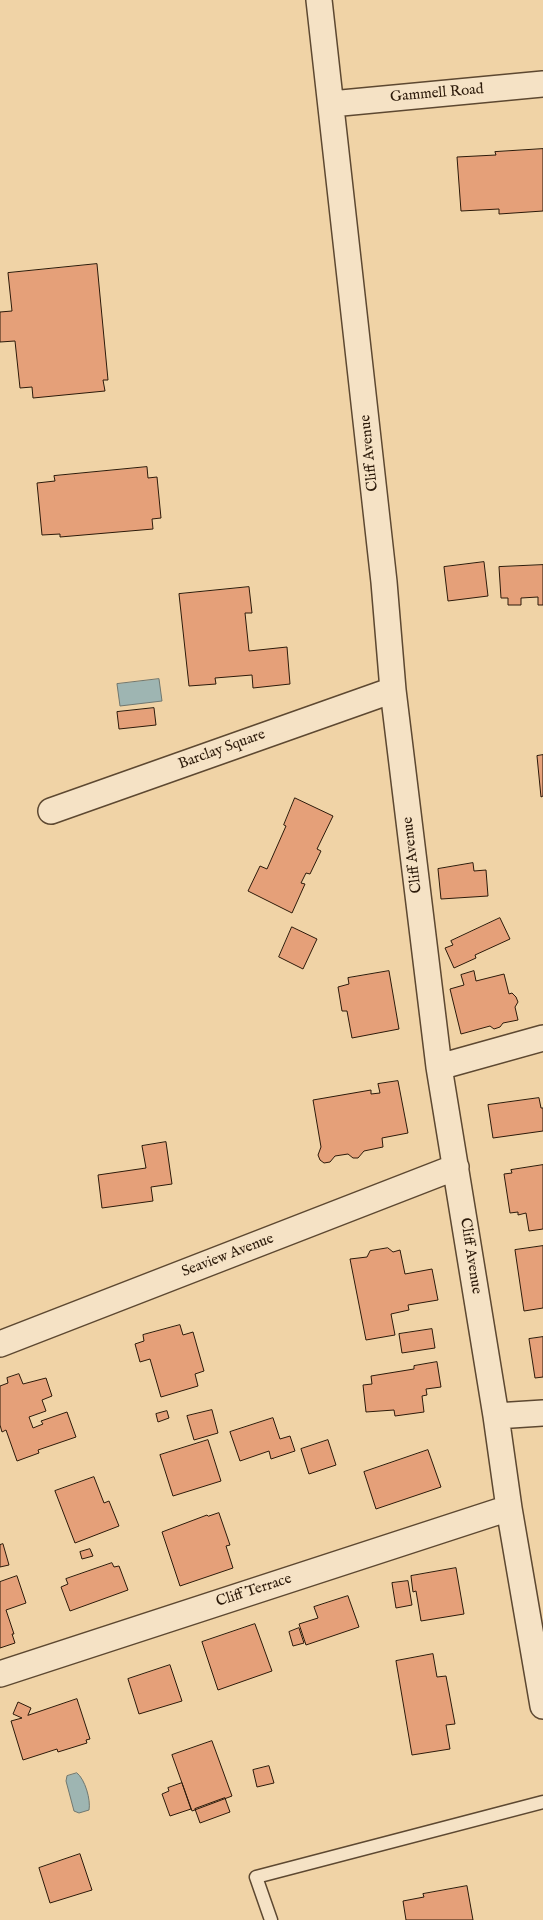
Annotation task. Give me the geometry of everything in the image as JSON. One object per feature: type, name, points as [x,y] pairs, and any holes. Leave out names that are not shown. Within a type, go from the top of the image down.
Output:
[{"type":"street","name":"Cliff Avenue","points":[[319,0],[384,582],[393,690],[440,1067],[509,1508],[543,1706]]},
{"type":"street","name":"Gammell Road","points":[[331,104],[543,84]]},
{"type":"street","name":"Barclay Square","points":[[51,812],[393,690]]},
{"type":"street","points":[[440,1067],[543,1038]]},
{"type":"street","name":"Seaview Avenue","points":[[0,1344],[456,1168]]},
{"type":"street","points":[[496,1416],[543,1413]]},
{"type":"street","name":"Cliff Terrace","points":[[0,1674],[509,1508]]},
{"type":"lane","points":[[272,1920],[256,1877],[543,1802]]},
{"type":"water","points":[[159,679],[162,701],[120,706],[117,684]]},
{"type":"water","points":[[77,1773],[85,1785],[89,1806],[89,1810],[79,1813],[74,1811],[66,1781],[67,1776]]},
{"type":"building","points":[[543,149],[543,211],[499,214],[499,209],[461,211],[457,157],[496,155],[495,152]]},
{"type":"building","points":[[97,264],[108,380],[103,380],[105,391],[33,398],[32,387],[20,388],[15,341],[0,342],[0,312],[12,311],[8,273]]},
{"type":"building","points":[[147,467],[148,478],[157,477],[161,518],[152,519],[153,529],[60,537],[60,534],[42,535],[37,483],[55,481],[54,476]]},
{"type":"building","points":[[484,562],[488,596],[448,601],[444,567]]},
{"type":"building","points":[[543,565],[543,605],[538,605],[538,597],[521,598],[521,605],[508,605],[508,598],[501,598],[499,567]]},
{"type":"building","points":[[249,587],[252,613],[245,613],[249,651],[287,647],[290,684],[253,688],[252,675],[215,678],[216,684],[189,686],[179,594]]},
{"type":"building","points":[[154,708],[156,725],[119,729],[117,712]]},
{"type":"building","points":[[543,755],[543,796],[541,797],[537,756]]},
{"type":"building","points":[[295,798],[333,816],[317,849],[321,851],[310,874],[306,873],[301,883],[305,884],[292,913],[248,891],[260,866],[267,869],[286,826],[284,825]]},
{"type":"building","points":[[473,863],[474,871],[486,870],[488,896],[441,899],[438,869]]},
{"type":"building","points":[[500,918],[510,939],[475,955],[476,958],[454,968],[445,948],[453,945],[451,941]]},
{"type":"building","points":[[292,927],[317,939],[303,969],[279,957]]},
{"type":"building","points":[[389,971],[399,1029],[352,1038],[347,1011],[342,1011],[338,987],[349,984],[348,978]]},
{"type":"building","points":[[474,971],[476,981],[504,974],[509,994],[512,993],[518,1002],[515,1007],[518,1020],[503,1023],[500,1027],[494,1029],[490,1026],[461,1034],[450,989],[464,985],[461,975]]},
{"type":"building","points":[[398,1081],[408,1133],[382,1138],[383,1147],[364,1151],[358,1158],[353,1158],[348,1154],[335,1156],[330,1162],[324,1163],[320,1160],[318,1155],[321,1147],[313,1100],[371,1090],[371,1094],[380,1093],[378,1084]]},
{"type":"building","points":[[539,1098],[541,1108],[543,1108],[543,1131],[493,1138],[488,1105]]},
{"type":"building","points":[[166,1142],[172,1184],[151,1187],[153,1201],[102,1208],[98,1175],[146,1168],[142,1146]]},
{"type":"building","points":[[543,1165],[543,1229],[529,1231],[526,1213],[518,1215],[518,1212],[510,1213],[504,1174],[512,1173],[511,1170]]},
{"type":"building","points":[[543,1246],[543,1308],[524,1311],[515,1250]]},
{"type":"building","points":[[388,1248],[393,1252],[400,1250],[405,1274],[432,1269],[438,1300],[408,1305],[409,1310],[391,1314],[395,1335],[366,1340],[350,1259],[367,1257],[370,1251]]},
{"type":"building","points":[[180,1325],[183,1335],[193,1332],[204,1371],[195,1374],[198,1386],[161,1397],[150,1359],[140,1362],[135,1344],[144,1341],[143,1335]]},
{"type":"building","points":[[432,1329],[435,1348],[402,1353],[399,1334]]},
{"type":"building","points":[[543,1337],[543,1377],[535,1378],[529,1339]]},
{"type":"building","points":[[437,1362],[441,1387],[426,1389],[427,1395],[422,1396],[424,1412],[395,1416],[394,1410],[366,1412],[363,1385],[372,1384],[371,1376],[414,1369],[414,1366]]},
{"type":"building","points":[[19,1374],[23,1384],[46,1378],[52,1396],[42,1400],[46,1411],[29,1417],[33,1428],[43,1424],[41,1421],[67,1412],[76,1437],[38,1450],[39,1453],[17,1461],[6,1430],[2,1432],[0,1425],[0,1386],[8,1383],[7,1378]]},
{"type":"building","points":[[212,1410],[218,1433],[194,1440],[187,1416]]},
{"type":"building","points":[[167,1411],[169,1418],[158,1422],[156,1414]]},
{"type":"building","points":[[273,1418],[280,1439],[290,1436],[295,1451],[271,1459],[269,1451],[240,1461],[230,1432]]},
{"type":"building","points":[[208,1440],[221,1481],[173,1496],[160,1455]]},
{"type":"building","points":[[328,1440],[336,1465],[309,1474],[301,1449]]},
{"type":"building","points":[[428,1450],[441,1487],[376,1509],[364,1472]]},
{"type":"building","points":[[94,1477],[104,1503],[109,1501],[119,1526],[75,1543],[55,1491]]},
{"type":"building","points":[[219,1513],[230,1545],[226,1546],[233,1568],[180,1586],[162,1532],[207,1515]]},
{"type":"building","points":[[3,1544],[9,1565],[0,1567],[0,1545]]},
{"type":"building","points":[[90,1549],[93,1556],[82,1559],[80,1552]]},
{"type":"building","points":[[112,1563],[114,1567],[119,1566],[128,1590],[70,1611],[61,1587],[68,1584],[66,1579]]},
{"type":"building","points":[[456,1568],[464,1614],[421,1621],[416,1591],[413,1592],[411,1576]]},
{"type":"building","points":[[17,1576],[26,1603],[6,1610],[15,1643],[0,1648],[0,1582]]},
{"type":"building","points":[[408,1581],[412,1605],[396,1608],[392,1583]]},
{"type":"building","points":[[348,1596],[359,1627],[306,1645],[299,1624],[318,1618],[314,1607]]},
{"type":"building","points":[[255,1624],[272,1671],[218,1690],[202,1642]]},
{"type":"building","points":[[299,1628],[304,1643],[293,1646],[289,1632]]},
{"type":"building","points":[[433,1654],[437,1677],[446,1676],[455,1724],[446,1725],[450,1749],[412,1755],[396,1661]]},
{"type":"building","points":[[170,1665],[182,1701],[139,1714],[128,1679]]},
{"type":"building","points":[[77,1699],[90,1739],[86,1740],[87,1743],[58,1752],[57,1749],[23,1760],[11,1721],[22,1718],[13,1714],[18,1702],[31,1708],[28,1715]]},
{"type":"building","points":[[212,1741],[232,1796],[192,1811],[172,1755]]},
{"type":"building","points":[[269,1766],[274,1783],[257,1787],[253,1770]]},
{"type":"building","points":[[182,1783],[191,1809],[170,1816],[162,1794],[169,1791],[168,1788]]},
{"type":"building","points":[[225,1798],[230,1812],[200,1823],[195,1809]]},
{"type":"building","points":[[80,1854],[92,1890],[50,1903],[39,1868]]},
{"type":"building","points":[[467,1886],[473,1920],[406,1920],[403,1901],[424,1897],[423,1894]]}]
